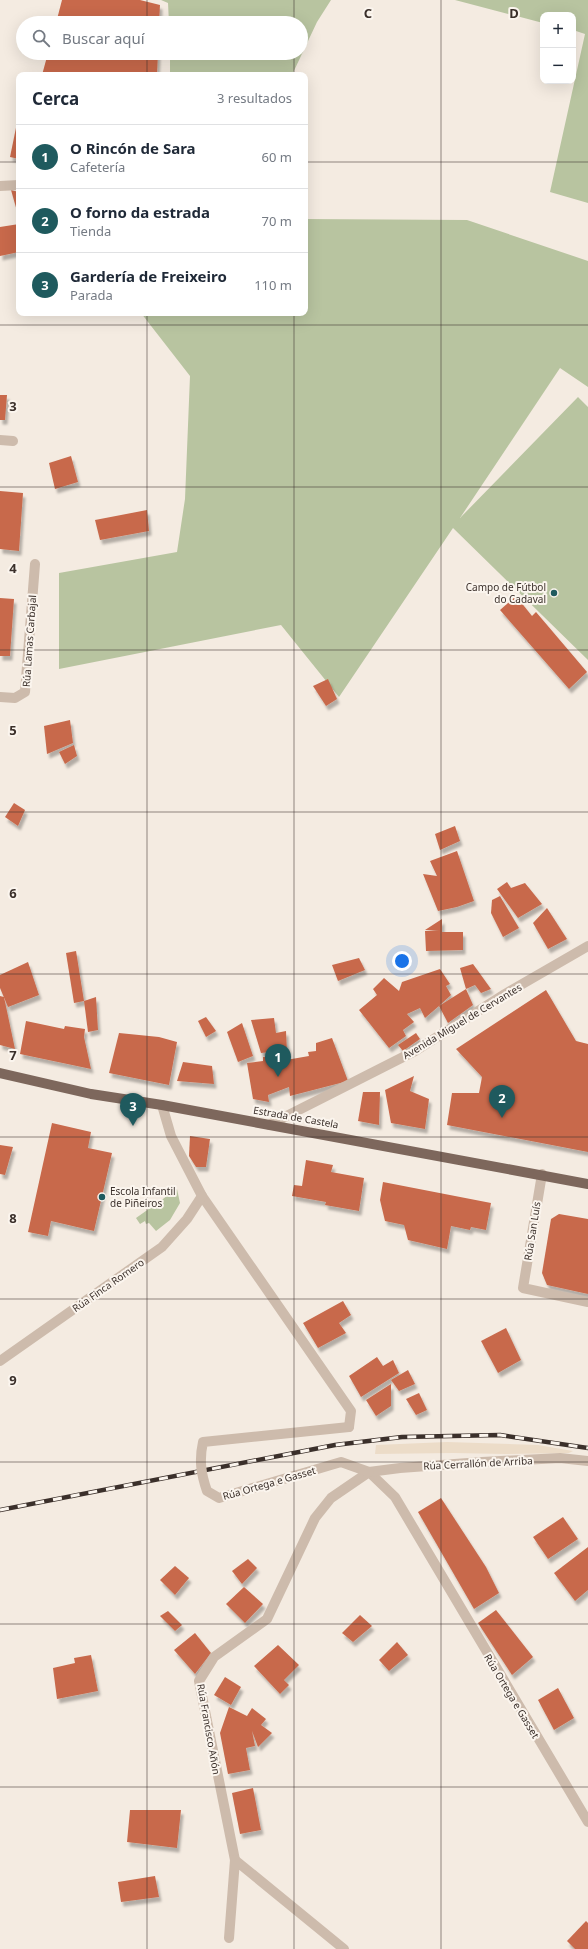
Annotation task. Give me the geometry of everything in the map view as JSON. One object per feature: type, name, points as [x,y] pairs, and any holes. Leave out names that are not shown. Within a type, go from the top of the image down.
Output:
[{"type":"main road","name":"Estrada de Castela","points":[[0,1073],[91,1094],[162,1105],[542,1174],[588,1184]]},
{"type":"street","points":[[0,186],[16,186]]},
{"type":"street","points":[[0,440],[13,441]]},
{"type":"street","name":"Rúa Lamas Carbajal","points":[[0,697],[15,698],[25,692],[35,564]]},
{"type":"street","name":"Avenida Miguel de Cervantes","points":[[269,1125],[415,1051],[505,994],[588,946]]},
{"type":"street","name":"Rúa Ortega e Gasset","points":[[162,1105],[171,1136],[202,1196],[351,1411],[349,1426],[203,1442],[200,1457],[203,1479],[207,1491],[219,1498],[341,1462],[369,1472],[395,1497],[588,1822]]},
{"type":"street","name":"Rúa San Luís","points":[[542,1174],[522,1288],[588,1302]]},
{"type":"street","name":"Rúa Finca Romero","points":[[0,1361],[162,1247],[187,1219],[202,1196]]},
{"type":"street","name":"Rúa Cerrallón de Arriba","points":[[369,1472],[400,1468],[560,1458],[588,1461]]},
{"type":"street","name":"Rúa Francisco Añón","points":[[229,1938],[235,1860],[199,1681],[214,1657],[267,1619],[315,1518],[331,1498],[369,1472]]},
{"type":"street","points":[[235,1860],[344,1949]]},
{"type":"green space","points":[[161,0],[331,0],[317,22],[308,41],[308,16],[169,16],[168,3]]},
{"type":"green space","points":[[455,0],[588,0],[588,203],[550,192],[574,84],[576,84],[576,75],[585,34],[576,31],[576,12],[540,12],[540,22]]},
{"type":"green space","points":[[170,60],[299,60],[293,72],[170,72]]},
{"type":"green space","points":[[308,219],[467,220],[588,261],[588,387],[560,368],[460,518],[578,397],[588,407],[588,660],[453,528],[339,697],[281,625],[59,669],[59,573],[177,552],[185,499],[190,376],[143,316],[308,316]]},
{"type":"green space","points":[[177,1189],[180,1203],[170,1220],[156,1231],[149,1223],[146,1224],[145,1221],[140,1224],[136,1218]]},
{"type":"shaded area","points":[[447,1442],[538,1445],[573,1451],[569,1453],[506,1454],[375,1454],[376,1445]]},
{"type":"building","points":[[62,0],[140,0],[160,5],[159,16],[58,16]]},
{"type":"building","points":[[46,60],[158,60],[157,72],[43,72]]},
{"type":"building","points":[[16,128],[16,158],[10,157]]},
{"type":"building","points":[[11,190],[16,191],[16,208]]},
{"type":"building","points":[[16,224],[16,253],[0,256],[0,227]]},
{"type":"building","points":[[0,395],[7,395],[5,420],[0,420]]},
{"type":"building","points":[[71,456],[78,482],[55,489],[49,463]]},
{"type":"building","points":[[0,491],[23,493],[19,551],[0,549]]},
{"type":"building","points":[[147,510],[149,531],[100,540],[95,520]]},
{"type":"building","points":[[516,596],[532,616],[536,612],[587,672],[569,689],[500,610]]},
{"type":"building","points":[[0,598],[14,599],[10,656],[0,656]]},
{"type":"building","points":[[328,679],[337,699],[326,706],[313,686]]},
{"type":"building","points":[[70,720],[73,743],[47,754],[44,726]]},
{"type":"building","points":[[74,745],[77,756],[65,764],[59,752]]},
{"type":"building","points":[[14,803],[25,810],[18,826],[5,817]]},
{"type":"building","points":[[455,826],[460,841],[440,850],[435,834]]},
{"type":"building","points":[[457,851],[474,901],[457,907],[438,911],[423,874],[437,876],[430,861]]},
{"type":"building","points":[[507,882],[511,888],[525,883],[542,904],[518,918],[497,889]]},
{"type":"building","points":[[500,896],[519,928],[503,937],[491,913],[492,900]]},
{"type":"building","points":[[547,908],[567,939],[548,949],[533,923]]},
{"type":"building","points":[[442,919],[442,932],[463,932],[463,950],[426,951],[425,931],[439,931],[425,930]]},
{"type":"building","points":[[76,951],[84,1001],[74,1003],[66,953]]},
{"type":"building","points":[[359,958],[365,970],[338,981],[332,965]]},
{"type":"building","points":[[28,962],[39,995],[8,1007],[0,988],[0,975]]},
{"type":"building","points":[[473,964],[491,989],[481,993],[475,985],[466,989],[460,968]]},
{"type":"building","points":[[440,969],[450,984],[446,986],[451,995],[425,1018],[420,1008],[407,1014],[414,1022],[403,1030],[406,1036],[389,1048],[359,1010],[377,995],[373,989],[384,978],[399,991],[402,982]]},
{"type":"building","points":[[466,989],[473,1005],[448,1023],[439,1006]]},
{"type":"building","points":[[546,990],[576,1041],[588,1044],[588,1152],[447,1125],[452,1093],[479,1093],[482,1077],[456,1049]]},
{"type":"building","points":[[0,996],[4,997],[15,1049],[0,1045]]},
{"type":"building","points":[[96,997],[98,1030],[88,1032],[84,1001]]},
{"type":"building","points":[[206,1017],[216,1031],[206,1037],[198,1021]]},
{"type":"building","points":[[274,1018],[276,1033],[286,1031],[287,1052],[280,1055],[278,1051],[261,1053],[251,1020]]},
{"type":"building","points":[[26,1021],[64,1029],[65,1026],[85,1029],[84,1037],[91,1069],[20,1054]]},
{"type":"building","points":[[242,1023],[253,1056],[238,1062],[227,1032]]},
{"type":"building","points":[[119,1033],[159,1037],[177,1042],[169,1085],[109,1073]]},
{"type":"building","points":[[416,1033],[420,1039],[403,1051],[398,1045]]},
{"type":"building","points":[[332,1038],[348,1081],[290,1096],[289,1087],[268,1095],[269,1102],[253,1099],[247,1063],[263,1061],[263,1057],[286,1056],[286,1060],[309,1056],[308,1052],[316,1051],[316,1043]]},
{"type":"building","points":[[183,1062],[212,1066],[214,1084],[177,1081]]},
{"type":"building","points":[[414,1076],[410,1091],[429,1099],[425,1129],[391,1123],[385,1090]]},
{"type":"building","points":[[363,1092],[380,1092],[379,1125],[358,1121]]},
{"type":"building","points":[[52,1123],[91,1132],[88,1148],[112,1153],[94,1231],[51,1221],[48,1236],[28,1232]]},
{"type":"building","points":[[190,1136],[210,1139],[206,1167],[196,1167],[189,1156]]},
{"type":"building","points":[[0,1145],[13,1147],[5,1175],[0,1174]]},
{"type":"building","points":[[306,1160],[333,1165],[331,1172],[364,1178],[359,1211],[325,1205],[326,1202],[292,1196],[294,1185],[302,1186]]},
{"type":"building","points":[[383,1182],[491,1203],[486,1230],[471,1227],[470,1230],[451,1226],[447,1249],[408,1240],[404,1225],[385,1221],[380,1200]]},
{"type":"building","points":[[559,1214],[588,1219],[588,1294],[547,1285],[542,1273],[551,1219]]},
{"type":"building","points":[[343,1301],[351,1315],[339,1323],[346,1333],[318,1348],[303,1323]]},
{"type":"building","points":[[506,1328],[521,1360],[498,1373],[481,1341]]},
{"type":"building","points":[[377,1357],[383,1366],[393,1360],[399,1373],[361,1397],[349,1376]]},
{"type":"building","points":[[408,1370],[415,1384],[399,1391],[391,1380]]},
{"type":"building","points":[[391,1384],[391,1406],[376,1416],[366,1400]]},
{"type":"building","points":[[419,1393],[427,1410],[416,1415],[406,1399]]},
{"type":"building","points":[[441,1498],[486,1567],[499,1593],[474,1609],[418,1512]]},
{"type":"building","points":[[563,1517],[578,1539],[548,1559],[533,1537]]},
{"type":"building","points":[[588,1547],[588,1590],[575,1601],[554,1573]]},
{"type":"building","points":[[248,1559],[257,1568],[242,1584],[232,1571]]},
{"type":"building","points":[[175,1566],[189,1578],[175,1595],[160,1580]]},
{"type":"building","points":[[244,1587],[263,1604],[245,1623],[226,1604]]},
{"type":"building","points":[[496,1610],[533,1657],[512,1675],[478,1623]]},
{"type":"building","points":[[168,1611],[182,1625],[175,1631],[160,1616]]},
{"type":"building","points":[[360,1615],[372,1626],[353,1642],[342,1633]]},
{"type":"building","points":[[195,1633],[211,1653],[195,1674],[174,1650]]},
{"type":"building","points":[[397,1642],[408,1655],[389,1671],[379,1660]]},
{"type":"building","points":[[278,1645],[299,1665],[284,1680],[289,1685],[280,1694],[254,1666]]},
{"type":"building","points":[[91,1655],[98,1691],[57,1699],[53,1668],[75,1663],[74,1658]]},
{"type":"building","points":[[225,1677],[241,1687],[231,1705],[214,1695]]},
{"type":"building","points":[[558,1688],[574,1718],[554,1730],[538,1700]]},
{"type":"building","points":[[229,1707],[247,1716],[252,1708],[266,1719],[261,1725],[272,1733],[258,1747],[252,1731],[255,1746],[246,1748],[250,1770],[228,1774],[220,1733]]},
{"type":"building","points":[[253,1788],[261,1830],[240,1834],[232,1793]]},
{"type":"building","points":[[130,1810],[181,1810],[177,1848],[127,1842]]},
{"type":"building","points":[[155,1876],[159,1897],[121,1902],[118,1882]]},
{"type":"building","points":[[586,1921],[588,1923],[588,1949],[575,1949],[567,1941]]},
{"type":"railway","points":[[0,1510],[335,1445],[402,1437],[500,1435],[588,1448]]},
{"type":"place","name":"Campo de Fútbol do Cadaval","points":[[554,593]]},
{"type":"place","name":"O Rincón de Sara","points":[[278,1077]]},
{"type":"place","name":"O forno da estrada","points":[[502,1118]]},
{"type":"place","name":"Gardería de Freixeiro","points":[[133,1126]]},
{"type":"place","name":"Escola Infantil de Piñeiros","points":[[102,1197]]}]
